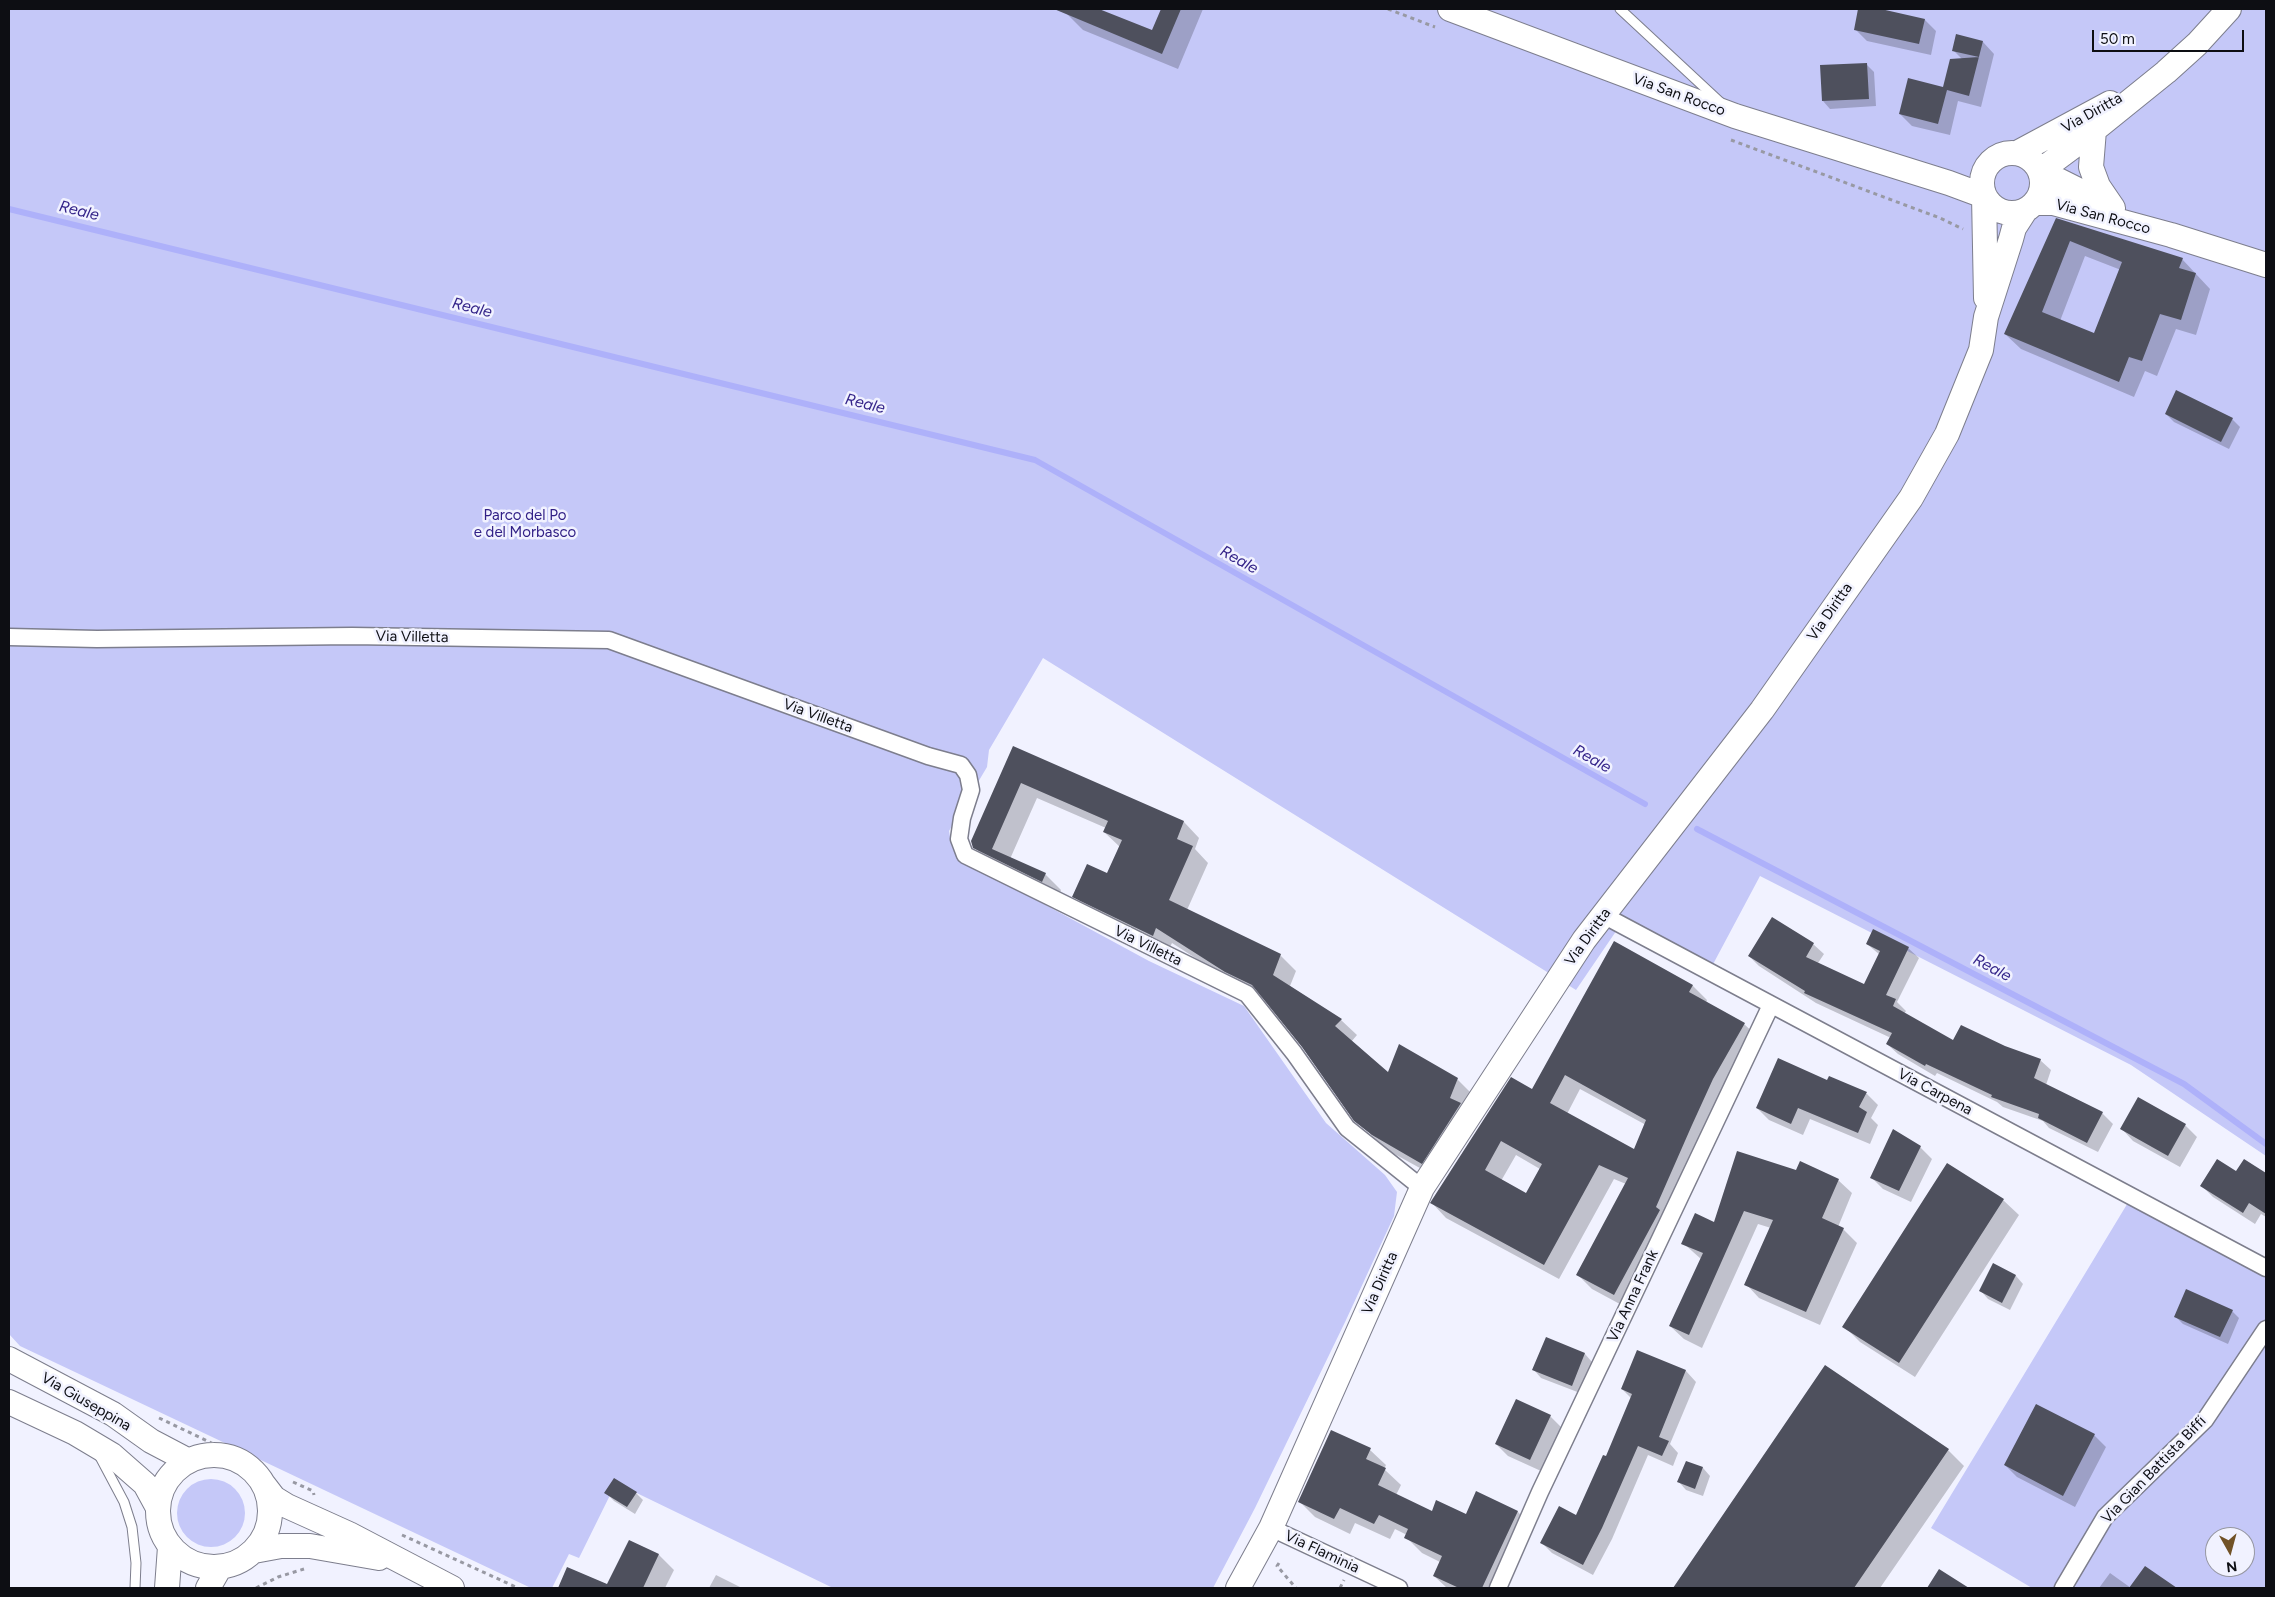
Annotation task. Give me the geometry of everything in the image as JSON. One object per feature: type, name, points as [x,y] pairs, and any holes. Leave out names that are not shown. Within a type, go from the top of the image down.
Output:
[{"type":"main road","name":"Via San Rocco","points":[[1450,9],[1735,116],[1984,196]]},
{"type":"main road","name":"Via Diritta","points":[[2040,171],[2166,72],[2197,44],[2229,9]]},
{"type":"main road","name":"Via Diritta","points":[[2018,153],[2166,72]]},
{"type":"main road","name":"Via San Rocco","points":[[2094,130],[2091,167],[2098,186],[2112,207]]},
{"type":"main road","points":[[2007,153],[2018,153],[2034,163],[2040,171],[2042,188],[2030,207],[2016,214],[1997,210],[1984,196],[1981,180],[1983,172],[1997,156],[2007,153]]},
{"type":"main road","name":"Via San Rocco","points":[[2040,171],[2171,235]]},
{"type":"main road","name":"Via San Rocco","points":[[1912,172],[1983,172]]},
{"type":"main road","name":"Via Diritta","points":[[1984,196],[1986,317]]},
{"type":"main road","name":"Via San Rocco","points":[[2030,207],[2053,203],[2171,235],[2266,265]]},
{"type":"main road","name":"Via Diritta","points":[[1238,1588],[1281,1533],[1422,1188],[1584,940],[1762,710],[1911,498],[1947,434],[1981,350],[1986,317],[2014,228],[2030,207]]},
{"type":"main road","name":"Via Giuseppina","points":[[15,1365],[113,1414],[151,1441],[189,1461]]},
{"type":"main road","points":[[9,1402],[112,1454],[145,1484],[157,1506]]},
{"type":"main road","points":[[264,1485],[269,1502],[270,1520],[264,1536],[254,1551],[239,1562],[220,1567],[201,1566],[184,1560],[170,1547],[162,1534],[157,1506],[162,1487],[173,1472],[189,1461],[205,1456],[223,1456],[239,1461],[253,1471],[264,1485],[274,1498],[287,1506],[349,1534],[452,1588]]},
{"type":"main road","points":[[254,1551],[281,1546],[310,1546],[400,1562]]},
{"type":"main road","points":[[167,1588],[170,1547]]},
{"type":"main road","points":[[208,1588],[220,1567]]},
{"type":"street","name":"Via Villetta","points":[[9,637],[97,639],[352,636],[609,640],[928,756],[961,765],[968,775],[970,790],[962,818],[959,839],[965,856],[1247,994],[1294,1053],[1348,1128],[1422,1188]]},
{"type":"street","name":"Via Carpena","points":[[1603,915],[2266,1268]]},
{"type":"street","name":"Via Anna Frank","points":[[1498,1588],[1540,1492],[1771,1005]]},
{"type":"street","name":"Via Gian Battista Biffi","points":[[2063,1588],[2105,1517],[2205,1420],[2266,1329]]},
{"type":"street","name":"Via Flaminia","points":[[1281,1533],[1374,1583],[1399,1588]]},
{"type":"lane","points":[[1620,9],[1735,116]]},
{"type":"lane","points":[[93,1444],[124,1502],[132,1527],[136,1563],[134,1588]]},
{"type":"path","points":[[394,1532],[518,1588]]},
{"type":"path","points":[[1281,1533],[1278,1566],[1296,1588]]},
{"type":"path","points":[[256,1588],[278,1577],[304,1569]]},
{"type":"green space","name":"Parco del Po e del Morbasco","points":[[9,9],[2266,9],[2266,1156],[2131,1065],[1760,876],[1711,968],[1623,921],[1576,990],[1043,658],[989,750],[987,767],[949,831],[952,847],[957,857],[1149,961],[1244,1006],[1326,1123],[1385,1175],[1397,1192],[1394,1216],[1346,1320],[1255,1508],[1213,1588],[833,1588],[616,1483],[579,1558],[569,1554],[552,1588],[531,1588],[20,1346],[9,1334]]},
{"type":"green space","points":[[2132,1196],[2266,1265],[2266,1588],[2032,1588],[1931,1528]]},
{"type":"green space","points":[[211,1479],[224,1482],[235,1489],[242,1500],[245,1513],[242,1526],[235,1537],[224,1544],[211,1547],[198,1544],[187,1537],[180,1526],[177,1513],[180,1500],[187,1489],[198,1482]]},
{"type":"building","points":[[1054,9],[1099,9],[1152,30],[1161,9],[1181,9],[1162,54]]},
{"type":"building","points":[[1858,9],[1881,9],[1925,19],[1919,44],[1854,30]]},
{"type":"building","points":[[1956,34],[1983,41],[1979,57],[1952,51]]},
{"type":"building","points":[[1979,57],[1969,96],[1947,90],[1938,124],[1899,114],[1908,78],[1943,87],[1950,59]]},
{"type":"building","points":[[1867,63],[1869,99],[1822,101],[1820,65]]},
{"type":"building","points":[[2056,218],[2183,258],[2179,268],[2196,273],[2181,320],[2160,314],[2142,361],[2129,357],[2119,382],[2004,334]],"holes":[[[2070,241],[2122,262],[2094,333],[2042,312]]]},
{"type":"building","points":[[2176,390],[2233,418],[2221,442],[2165,414]]},
{"type":"building","points":[[1013,746],[1184,821],[1177,839],[1193,846],[1169,900],[1281,954],[1273,975],[1342,1019],[1335,1026],[1388,1072],[1399,1044],[1458,1078],[1450,1098],[1461,1103],[1422,1164],[1372,1135],[1354,1121],[1302,1047],[1252,985],[1225,972],[1156,928],[1153,936],[1072,897],[1087,864],[1107,873],[1122,840],[1103,832],[1108,821],[1021,783],[992,849],[1046,873],[1042,882],[973,848],[971,841]]},
{"type":"building","points":[[1772,917],[1814,943],[1806,957],[1864,984],[1880,951],[1866,944],[1873,929],[1909,947],[1886,995],[1896,999],[1893,1006],[1953,1040],[1961,1025],[2005,1046],[2041,1059],[2034,1078],[2103,1112],[2087,1143],[2038,1118],[2039,1114],[1991,1097],[1992,1095],[1926,1064],[1925,1066],[1886,1044],[1892,1033],[1804,993],[1805,991],[1748,956]]},
{"type":"building","points":[[1614,941],[1693,985],[1689,992],[1745,1023],[1713,1079],[1692,1125],[1656,1207],[1660,1210],[1614,1295],[1576,1275],[1628,1178],[1599,1165],[1544,1265],[1430,1203],[1511,1077],[1532,1089]],"holes":[[[1565,1075],[1646,1120],[1634,1149],[1550,1103]],[[1501,1141],[1542,1164],[1526,1193],[1485,1170]]]},
{"type":"building","points":[[1778,1058],[1827,1080],[1829,1076],[1867,1092],[1859,1107],[1867,1112],[1858,1133],[1798,1108],[1791,1124],[1756,1108]]},
{"type":"building","points":[[2138,1097],[2186,1124],[2168,1156],[2120,1129]]},
{"type":"building","points":[[1893,1129],[1921,1146],[1899,1191],[1870,1178]]},
{"type":"building","points":[[1737,1151],[1796,1170],[1800,1161],[1839,1179],[1822,1218],[1844,1228],[1806,1312],[1744,1285],[1773,1220],[1744,1211],[1689,1335],[1669,1326],[1703,1253],[1681,1244],[1695,1213],[1714,1222]]},
{"type":"building","points":[[2217,1159],[2236,1171],[2244,1159],[2266,1173],[2266,1214],[2249,1203],[2243,1213],[2200,1186]]},
{"type":"building","points":[[1947,1163],[2004,1199],[1899,1363],[1842,1327]]},
{"type":"building","points":[[1993,1263],[2016,1275],[2002,1303],[1979,1291]]},
{"type":"building","points":[[2186,1289],[2233,1310],[2220,1337],[2174,1317]]},
{"type":"building","points":[[1546,1337],[1585,1353],[1572,1386],[1532,1370]]},
{"type":"building","points":[[1637,1350],[1686,1370],[1659,1437],[1669,1441],[1662,1456],[1638,1446],[1602,1528],[1583,1565],[1540,1543],[1559,1506],[1576,1515],[1603,1455],[1606,1456],[1632,1394],[1621,1389]]},
{"type":"building","points":[[1825,1365],[1949,1449],[1854,1588],[1673,1588]]},
{"type":"building","points":[[1516,1399],[1551,1415],[1530,1460],[1495,1444]]},
{"type":"building","points":[[2036,1404],[2095,1434],[2063,1496],[2004,1465]]},
{"type":"building","points":[[1331,1430],[1371,1448],[1366,1459],[1386,1468],[1378,1485],[1432,1511],[1436,1500],[1466,1514],[1476,1491],[1518,1511],[1482,1588],[1459,1588],[1433,1576],[1442,1556],[1404,1538],[1408,1529],[1379,1515],[1374,1524],[1340,1508],[1334,1519],[1298,1502]]},
{"type":"building","points":[[1686,1461],[1703,1467],[1695,1489],[1677,1482]]},
{"type":"building","points":[[614,1478],[637,1492],[627,1507],[604,1493]]},
{"type":"building","points":[[629,1540],[659,1554],[643,1588],[558,1588],[567,1567],[607,1584]]},
{"type":"building","points":[[2145,1566],[2177,1588],[2129,1588]]},
{"type":"building","points":[[1939,1569],[1969,1588],[1927,1588]]},
{"type":"waterway","name":"Reale","points":[[9,209],[1035,460],[1645,804]]},
{"type":"waterway","name":"Reale","points":[[1697,829],[2184,1084],[2266,1144]]}]
